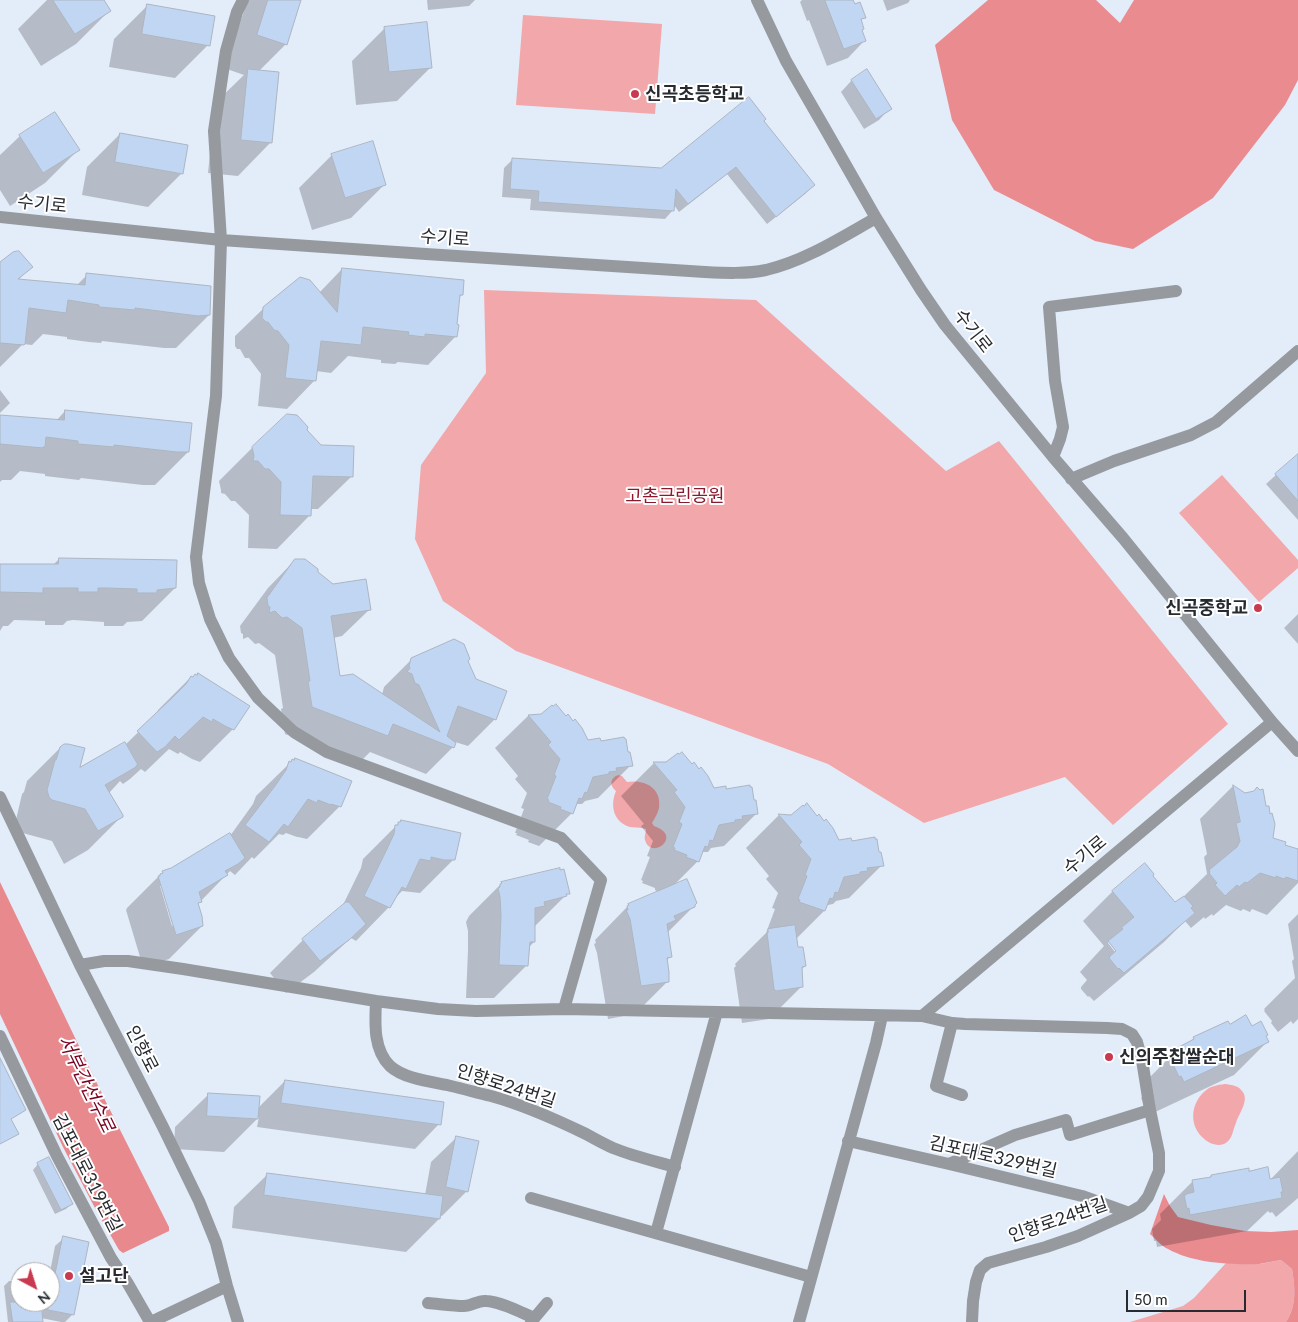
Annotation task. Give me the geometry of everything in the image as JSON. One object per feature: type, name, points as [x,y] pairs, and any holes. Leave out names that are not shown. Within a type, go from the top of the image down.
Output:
[{"type":"street","points":[[243,0],[237,12],[226,52],[214,131],[221,240],[216,396],[196,557],[199,583],[210,619],[229,658],[258,698],[294,732],[327,752],[561,838],[600,880],[564,1009]]},
{"type":"street","name":"수기로","points":[[758,0],[786,61],[876,218],[920,290],[945,325],[1053,458],[1123,538],[1272,722],[1298,751]]},
{"type":"street","name":"수기로","points":[[0,217],[221,240],[736,273],[765,270],[794,260],[832,243],[876,218]]},
{"type":"street","points":[[1053,458],[1063,427],[1055,381],[1049,307],[1176,292]]},
{"type":"street","points":[[1071,479],[1114,461],[1191,435],[1216,422],[1298,351]]},
{"type":"street","name":"수기로","points":[[922,1016],[1272,722]]},
{"type":"street","name":"인향로","points":[[0,797],[80,965],[163,1126],[199,1201],[216,1243],[238,1322]]},
{"type":"street","name":"인향로24번길","points":[[80,965],[104,961],[128,961],[376,1001],[438,1009],[476,1011],[564,1009],[922,1016],[952,1023],[1122,1029],[1132,1034],[1137,1042],[1142,1060],[1150,1110],[1160,1153],[1159,1171],[1148,1197],[1141,1206],[1129,1213],[1078,1236],[988,1263],[980,1270],[976,1282],[972,1322]]},
{"type":"street","name":"인향로24번길","points":[[376,1001],[375,1030],[380,1048],[390,1066],[398,1072],[519,1105],[548,1116],[612,1147],[675,1167]]},
{"type":"street","points":[[656,1233],[717,1012]]},
{"type":"street","points":[[799,1322],[882,1016]]},
{"type":"street","points":[[952,1023],[936,1086],[962,1095]]},
{"type":"street","name":"김포대로319번길","points":[[0,1036],[57,1156],[111,1258],[151,1322]]},
{"type":"street","points":[[950,1164],[1015,1136],[1066,1120],[1070,1135],[1150,1110]]},
{"type":"street","name":"김포대로329번길","points":[[848,1141],[1082,1196],[1129,1213]]},
{"type":"street","points":[[531,1198],[811,1277]]},
{"type":"street","points":[[151,1322],[227,1286]]},
{"type":"street","points":[[428,1303],[465,1306],[486,1301],[510,1307],[532,1320],[546,1303]]},
{"type":"green space","points":[[523,15],[662,24],[655,114],[516,105]]},
{"type":"green space","name":"고촌근린공원","points":[[484,290],[756,300],[946,471],[999,441],[1228,724],[1113,825],[1065,777],[924,823],[828,764],[516,651],[443,601],[415,539],[421,465],[486,373]]},
{"type":"green space","points":[[1222,475],[1298,560],[1298,568],[1259,602],[1179,513]]},
{"type":"green space","points":[[618,775],[622,776],[627,782],[640,782],[651,786],[655,790],[658,795],[659,808],[652,823],[666,835],[663,845],[653,848],[648,846],[645,840],[646,829],[624,825],[617,817],[613,807],[616,791],[611,782]]},
{"type":"green space","points":[[1225,1084],[1240,1089],[1245,1098],[1231,1137],[1225,1144],[1217,1145],[1205,1140],[1198,1132],[1193,1120],[1193,1114],[1196,1102],[1206,1090],[1216,1085]]},
{"type":"green space","points":[[1281,1260],[1292,1269],[1294,1283],[1294,1303],[1286,1322],[1130,1322],[1183,1306],[1194,1298],[1226,1263],[1260,1264]]},
{"type":"shaded area","points":[[988,0],[1096,0],[1120,23],[1134,0],[1298,0],[1298,80],[1285,105],[1213,198],[1133,249],[1095,241],[994,190],[952,120],[935,45]]},
{"type":"shaded area","points":[[1164,1194],[1178,1217],[1245,1231],[1298,1230],[1298,1322],[1286,1322],[1294,1303],[1294,1283],[1292,1269],[1281,1260],[1259,1264],[1236,1264],[1200,1260],[1165,1248],[1150,1234]]},
{"type":"water","name":"서부간선수로","points":[[0,882],[105,1100],[169,1227],[169,1231],[123,1253],[119,1250],[95,1208],[63,1147],[0,1014]]},
{"type":"building","points":[[53,0],[104,0],[111,11],[75,34]]},
{"type":"building","points":[[268,0],[301,0],[287,45],[257,35]]},
{"type":"building","points":[[825,0],[853,0],[855,4],[860,2],[866,18],[861,19],[866,41],[844,49]]},
{"type":"building","points":[[147,4],[215,16],[210,46],[142,34]]},
{"type":"building","points":[[427,22],[432,68],[389,72],[384,27]]},
{"type":"building","points":[[248,69],[279,72],[272,143],[241,140]]},
{"type":"building","points":[[867,69],[892,109],[876,119],[851,80]]},
{"type":"building","points":[[749,97],[766,119],[764,121],[815,185],[776,217],[736,167],[688,204],[676,189],[674,211],[538,202],[539,191],[510,189],[512,158],[661,168]]},
{"type":"building","points":[[55,112],[80,150],[43,173],[19,135]]},
{"type":"building","points":[[120,133],[188,145],[183,174],[115,162]]},
{"type":"building","points":[[373,141],[386,185],[345,198],[331,154]]},
{"type":"building","points":[[19,251],[33,267],[18,279],[85,285],[86,273],[211,286],[210,315],[198,316],[135,308],[135,310],[99,307],[99,305],[68,300],[66,313],[29,308],[24,345],[0,343],[0,262],[13,252]]},
{"type":"building","points":[[342,268],[464,280],[463,295],[460,295],[457,337],[425,334],[425,337],[408,335],[409,332],[363,327],[361,345],[321,341],[316,381],[285,378],[289,345],[278,331],[274,330],[262,318],[263,307],[300,277],[310,280],[337,312]]},
{"type":"building","points":[[65,410],[192,423],[189,452],[114,445],[114,447],[78,444],[78,441],[46,437],[45,447],[43,448],[0,444],[0,415],[64,420]]},
{"type":"building","points":[[287,414],[297,415],[308,427],[307,430],[321,445],[354,446],[353,477],[313,476],[311,516],[280,515],[281,482],[269,469],[265,469],[258,461],[253,461],[252,447]]},
{"type":"building","points":[[1298,454],[1298,501],[1275,474]]},
{"type":"building","points":[[59,558],[177,560],[176,588],[157,590],[157,593],[137,593],[137,589],[107,588],[98,588],[98,592],[78,592],[78,588],[43,588],[43,593],[0,592],[0,564],[58,564]]},
{"type":"building","points":[[295,559],[305,559],[333,584],[366,579],[371,610],[331,616],[340,676],[353,674],[440,732],[419,685],[415,683],[412,674],[407,672],[410,668],[411,658],[454,639],[464,644],[470,659],[468,661],[476,679],[507,691],[496,720],[458,706],[447,736],[456,743],[454,748],[393,724],[388,736],[312,707],[302,628],[287,617],[282,618],[275,611],[269,613],[270,607],[268,606],[267,598]]},
{"type":"building","points":[[198,673],[250,706],[234,730],[213,719],[212,722],[203,717],[179,740],[175,736],[165,747],[157,752],[137,731],[186,684],[191,676],[193,677]]},
{"type":"building","points":[[556,704],[566,716],[568,714],[573,721],[575,719],[588,740],[600,738],[601,741],[624,737],[633,766],[616,768],[617,771],[593,777],[587,793],[585,792],[582,799],[579,798],[573,814],[548,802],[549,800],[547,799],[560,759],[548,745],[551,742],[528,715],[541,714]]},
{"type":"building","points":[[125,742],[138,765],[105,785],[123,817],[98,831],[85,809],[52,800],[49,797],[47,790],[55,760],[60,747],[64,744],[85,748],[80,767]]},
{"type":"building","points":[[682,752],[692,764],[694,762],[699,769],[701,767],[714,788],[726,786],[726,789],[750,785],[754,800],[756,800],[758,814],[742,816],[743,819],[719,825],[713,841],[710,840],[708,847],[705,846],[699,862],[674,850],[675,848],[673,847],[682,824],[679,822],[685,807],[674,792],[677,790],[653,762],[666,762]]},
{"type":"building","points":[[295,758],[352,781],[341,807],[318,800],[317,803],[308,799],[288,827],[284,824],[269,842],[245,825],[286,770],[289,761],[291,762]]},
{"type":"building","points":[[1233,785],[1245,793],[1254,791],[1257,787],[1260,790],[1263,789],[1266,806],[1269,806],[1270,814],[1272,813],[1275,824],[1273,838],[1286,842],[1285,845],[1298,849],[1298,881],[1286,877],[1284,879],[1276,876],[1276,878],[1260,873],[1247,883],[1245,882],[1239,887],[1237,885],[1225,896],[1215,885],[1217,883],[1209,873],[1209,870],[1237,847],[1240,841],[1236,823],[1240,822]]},
{"type":"building","points":[[807,803],[817,816],[819,814],[824,821],[826,819],[839,840],[851,838],[852,841],[875,837],[884,866],[867,868],[868,871],[844,877],[838,893],[835,892],[833,899],[830,898],[825,911],[799,902],[800,900],[798,899],[811,859],[799,845],[802,842],[778,814],[791,815]]},
{"type":"building","points":[[401,820],[461,833],[455,860],[431,857],[431,861],[420,859],[406,889],[402,887],[390,908],[364,896],[394,834],[395,825],[398,825],[398,822]]},
{"type":"building","points":[[230,833],[245,858],[225,871],[228,875],[199,892],[202,902],[198,903],[203,926],[176,935],[158,876],[163,873],[162,871],[171,868]]},
{"type":"building","points":[[1145,863],[1154,874],[1153,876],[1175,902],[1184,896],[1193,906],[1191,908],[1195,913],[1124,973],[1109,958],[1116,951],[1108,941],[1134,917],[1112,891]]},
{"type":"building","points":[[560,868],[560,870],[564,869],[570,894],[544,902],[545,906],[535,908],[535,942],[530,942],[528,966],[499,965],[501,916],[498,888],[501,882]]},
{"type":"building","points":[[687,879],[697,903],[695,907],[674,916],[676,920],[667,924],[672,957],[667,958],[669,982],[641,986],[630,919],[626,910],[628,910],[627,906]]},
{"type":"building","points":[[346,902],[349,902],[366,924],[349,940],[320,961],[302,939]]},
{"type":"building","points":[[795,925],[798,947],[803,947],[806,966],[802,967],[803,987],[776,991],[774,989],[768,929]]},
{"type":"building","points":[[1246,1015],[1252,1026],[1261,1021],[1268,1035],[1266,1036],[1269,1042],[1184,1082],[1181,1076],[1179,1077],[1173,1064],[1182,1059],[1177,1048],[1194,1039],[1193,1037],[1228,1021],[1230,1024]]},
{"type":"building","points":[[0,1058],[26,1110],[11,1119],[19,1134],[0,1144]]},
{"type":"building","points":[[285,1080],[444,1102],[441,1125],[281,1103]]},
{"type":"building","points":[[208,1093],[260,1096],[258,1119],[207,1116]]},
{"type":"building","points":[[456,1136],[479,1141],[468,1192],[446,1187]]},
{"type":"building","points":[[49,1157],[73,1204],[61,1210],[37,1163]]},
{"type":"building","points":[[1268,1167],[1270,1179],[1280,1177],[1283,1192],[1281,1192],[1282,1198],[1190,1215],[1184,1195],[1194,1192],[1192,1180],[1249,1168],[1249,1171]]},
{"type":"building","points":[[267,1173],[443,1196],[440,1219],[264,1195]]},
{"type":"building","name":"설고단","points":[[63,1236],[89,1242],[74,1315],[58,1312],[60,1312],[60,1262],[58,1262]]},
{"type":"building","points":[[12,1312],[42,1312],[43,1322],[13,1322]]},
{"type":"place","name":"신곡초등학교","points":[[635,94]]},
{"type":"place","name":"신곡중학교","points":[[1258,608]]},
{"type":"place","name":"신의주찹쌀순대","points":[[1109,1057]]},
{"type":"place","name":"설고단","points":[[69,1276]]}]
